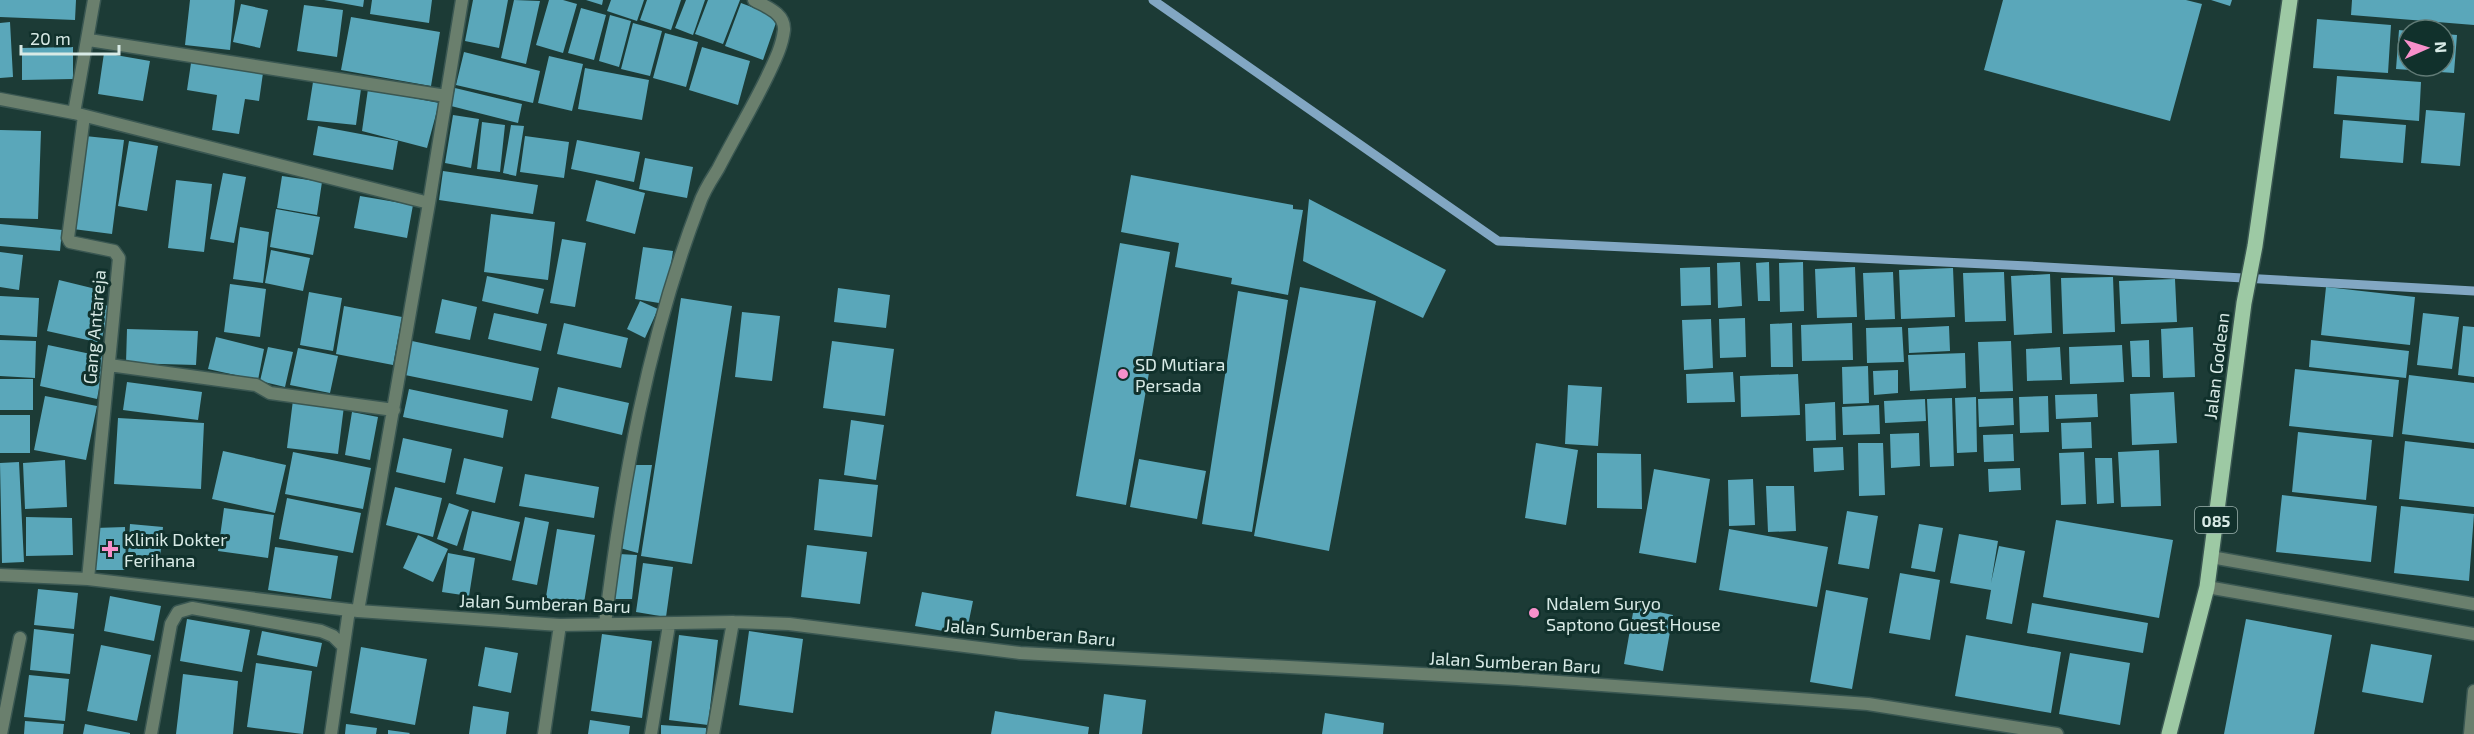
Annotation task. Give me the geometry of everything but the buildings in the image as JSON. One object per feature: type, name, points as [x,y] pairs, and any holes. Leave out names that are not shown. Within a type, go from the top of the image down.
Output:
[{"type":"main road","name":"Jalan Godean","points":[[2169,734],[2207,587],[2244,303],[2255,246],[2290,0]]},
{"type":"street","points":[[79,114],[94,0]]},
{"type":"street","points":[[331,734],[344,654],[342,645],[354,611],[394,410],[462,0]]},
{"type":"street","points":[[605,624],[638,412],[678,266],[699,202],[761,89],[777,56],[782,38],[784,27],[782,19],[775,11],[754,0]]},
{"type":"street","points":[[89,40],[446,96]]},
{"type":"street","points":[[0,99],[79,114],[429,203]]},
{"type":"street","name":"Gang Antareja","points":[[79,114],[68,238],[70,242],[114,251],[118,258],[88,579]]},
{"type":"street","points":[[108,364],[256,385],[270,393],[394,410]]},
{"type":"street","points":[[2211,557],[2474,604]]},
{"type":"street","name":"Jalan Sumberan Baru","points":[[0,575],[88,579],[354,611],[560,625],[669,625],[733,622],[789,624],[1020,652],[1517,679],[1868,704],[2057,734]]},
{"type":"street","points":[[2207,587],[2474,634]]},
{"type":"street","points":[[152,734],[171,624],[178,612],[192,608],[321,630],[333,636],[342,645]]},
{"type":"street","points":[[713,734],[733,622]]},
{"type":"street","points":[[544,734],[560,625]]},
{"type":"street","points":[[651,734],[669,625]]},
{"type":"street","points":[[1,734],[20,638]]},
{"type":"street","points":[[2470,734],[2474,691]]},
{"type":"waterway","points":[[1153,0],[1498,241],[2028,266],[2474,291]]},
{"type":"place","name":"SD Mutiara Persada","points":[[1123,374]]},
{"type":"place","name":"Klinik Dokter Ferihana","points":[[110,549]]},
{"type":"place","name":"Ndalem Suryo Saptono Guest House","points":[[1534,613]]}]
